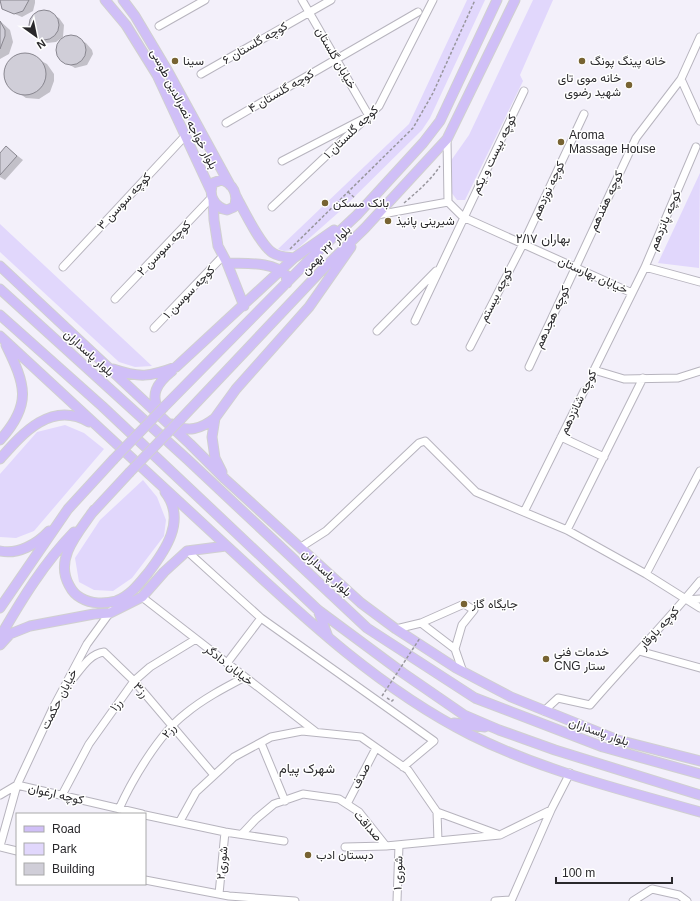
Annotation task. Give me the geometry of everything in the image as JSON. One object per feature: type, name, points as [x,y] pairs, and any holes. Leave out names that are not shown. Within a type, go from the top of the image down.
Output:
[{"type":"main road","name":"بلوار خواجه نصرالدین طوسی","points":[[105,0],[126,25],[156,75],[186,135],[212,196]]},
{"type":"main road","name":"بلوار خواجه نصرالدین طوسی","points":[[123,0],[135,16],[166,68],[230,185]]},
{"type":"main road","name":"بلوار ۲۲ بهمن","points":[[68,509],[164,407],[357,215],[423,143],[440,121],[497,0]]},
{"type":"main road","name":"بلوار ۲۲ بهمن","points":[[94,510],[321,271],[365,228],[447,139],[515,0]]},
{"type":"main road","points":[[244,306],[225,259],[218,246],[212,196],[214,183],[217,181],[225,181],[230,185],[268,249],[272,253],[282,257],[290,255],[357,215]]},
{"type":"main road","points":[[212,196],[219,207],[226,210],[234,207],[236,196]]},
{"type":"main road","points":[[290,255],[281,269],[244,306],[165,376],[156,389],[155,404],[163,416],[174,425],[188,430],[203,427],[215,418],[236,389],[309,307],[365,228]]},
{"type":"main road","points":[[225,259],[273,266],[281,269],[286,275],[287,283]]},
{"type":"main road","points":[[0,266],[110,368],[225,479],[361,603],[396,629],[463,672],[511,697],[618,740],[700,761]]},
{"type":"main road","name":"بلوار پاسداران","points":[[0,289],[187,459],[367,628],[475,698],[603,747],[700,774]]},
{"type":"main road","points":[[0,315],[102,406],[318,610],[403,673],[464,714],[499,730],[555,750],[700,794]]},
{"type":"main road","points":[[1,337],[328,639],[429,711],[469,734],[501,749],[606,786],[700,812]]},
{"type":"main road","points":[[0,440],[10,429],[22,407],[23,386],[17,367],[1,337]]},
{"type":"main road","points":[[110,368],[132,376],[154,375],[176,367]]},
{"type":"main road","points":[[0,460],[22,435],[36,423],[46,419],[59,416],[72,416],[83,419],[99,428]]},
{"type":"main road","points":[[215,418],[212,437],[215,458],[225,479]]},
{"type":"main road","points":[[94,510],[69,546],[64,560],[63,571],[72,591],[78,597],[86,601],[94,602],[104,603],[116,601],[129,594],[137,586],[162,556],[170,542],[174,519],[172,508],[168,496],[155,480]]},
{"type":"main road","points":[[0,551],[18,550],[31,546],[48,533],[68,509]]},
{"type":"main road","points":[[0,608],[68,509]]},
{"type":"main road","points":[[0,637],[26,591],[60,546],[94,510]]},
{"type":"main road","points":[[0,645],[10,634],[30,626],[86,615],[110,613],[142,597],[164,572],[187,551],[226,546]]},
{"type":"main road","points":[[318,610],[328,639]]},
{"type":"main road","points":[[449,722],[499,730]]},
{"type":"street","points":[[159,26],[206,0]]},
{"type":"street","name":"خیابان گلستان","points":[[302,0],[369,116]]},
{"type":"street","name":"کوچه گلستان ۶","points":[[201,74],[331,0]]},
{"type":"street","name":"کوچه گلستان ۱","points":[[272,207],[379,106],[433,0]]},
{"type":"street","name":"کوچه گلستان ۴","points":[[226,123],[418,12]]},
{"type":"street","name":"کوچه هفدهم","points":[[575,267],[636,138],[681,79],[700,37]]},
{"type":"street","points":[[681,79],[700,121]]},
{"type":"street","name":"کوچه بیست و یکم","points":[[415,321],[524,91]]},
{"type":"street","name":"کوچه نوزدهم","points":[[523,244],[584,114]]},
{"type":"street","points":[[282,161],[369,116]]},
{"type":"street","name":"کوچه سوسن ۳","points":[[63,267],[186,135]]},
{"type":"street","points":[[377,215],[448,202],[447,139]]},
{"type":"street","name":"کوچه پانزدهم","points":[[632,293],[696,147]]},
{"type":"street","name":"کوچه سوسن ۲","points":[[115,300],[212,196]]},
{"type":"street","name":"خیابان بهارستان","points":[[448,202],[464,217],[632,293]]},
{"type":"street","name":"کوچه بیستم","points":[[470,347],[523,244]]},
{"type":"street","name":"کوچه سوسن ۱","points":[[154,328],[225,259]]},
{"type":"street","points":[[377,331],[440,266]]},
{"type":"street","name":"کوچه هجدهم","points":[[529,367],[575,267]]},
{"type":"street","points":[[644,267],[700,282]]},
{"type":"street","name":"کوچه شانزدهم","points":[[594,370],[632,293]]},
{"type":"street","points":[[594,370],[624,379],[678,378],[700,371]]},
{"type":"street","points":[[567,530],[643,378]]},
{"type":"street","name":"کوچه شانزدهم","points":[[524,512],[584,391]]},
{"type":"street","points":[[561,437],[604,457]]},
{"type":"street","points":[[301,547],[326,531],[419,443],[425,441],[476,492],[567,530],[646,574],[685,600],[700,608]]},
{"type":"street","points":[[646,574],[700,471]]},
{"type":"street","points":[[187,551],[261,618],[434,741],[403,767]]},
{"type":"street","name":"کوچه باوقار","points":[[544,711],[558,698],[590,705],[616,674],[685,600],[700,581]]},
{"type":"street","name":"خیابان دادگر","points":[[142,597],[316,732]]},
{"type":"street","points":[[685,600],[700,599]]},
{"type":"street","name":"خیابان حکمت","points":[[0,847],[17,785],[87,644],[110,613],[116,601]]},
{"type":"street","points":[[396,629],[421,623],[464,604],[474,610],[462,625],[455,649]]},
{"type":"street","points":[[227,663],[261,618]]},
{"type":"street","points":[[421,623],[455,649],[463,672]]},
{"type":"street","name":"رز۱","points":[[62,795],[89,744],[134,681],[150,667],[196,639]]},
{"type":"street","points":[[639,651],[700,668]]},
{"type":"street","name":"رز۳","points":[[62,692],[96,653],[104,652],[134,681],[214,775]]},
{"type":"street","name":"رز۲","points":[[119,809],[129,786],[172,726],[184,714],[212,695],[245,677]]},
{"type":"street","points":[[180,822],[196,792],[234,757],[271,737],[302,731],[316,732],[361,737],[408,770],[437,812],[438,841]]},
{"type":"street","points":[[261,743],[285,801]]},
{"type":"street","name":"صدف","points":[[347,804],[376,748]]},
{"type":"street","points":[[495,901],[511,901],[551,810],[570,773]]},
{"type":"street","points":[[0,795],[17,785]]},
{"type":"street","name":"کوچه ارغوان","points":[[17,785],[139,813]]},
{"type":"street","name":"صداقت","points":[[242,834],[256,819],[274,804],[303,794],[339,799],[347,804],[359,812],[386,846],[500,835],[551,810]]},
{"type":"street","points":[[437,812],[500,835]]},
{"type":"street","name":"کوچه ارغوان","points":[[146,814],[225,832],[284,841]]},
{"type":"street","name":"شوری۲","points":[[219,894],[225,832]]},
{"type":"street","name":"شوری ۱","points":[[397,901],[399,845]]},
{"type":"street","points":[[346,847],[386,846]]},
{"type":"street","points":[[0,847],[16,851]]},
{"type":"street","points":[[146,880],[219,894],[295,901]]},
{"type":"street","points":[[633,901],[652,889],[679,894],[688,901]]},
{"type":"path","points":[[290,255],[348,192],[413,128],[420,119],[475,0]]},
{"type":"path","points":[[402,205],[416,194],[442,164]]},
{"type":"path","points":[[348,192],[355,198]]},
{"type":"path","name":"کوچه شانزدهم","points":[[584,391],[594,370]]},
{"type":"path","points":[[382,696],[420,638]]},
{"type":"green space","points":[[467,0],[485,0],[430,118],[422,130],[339,212],[296,250],[284,251],[278,249],[409,124]]},
{"type":"green space","points":[[533,0],[553,0],[520,75],[523,81],[465,200],[457,200],[451,192],[450,162],[469,135]]},
{"type":"green space","points":[[700,173],[699,268],[658,263]]},
{"type":"green space","points":[[0,224],[152,366],[135,367],[119,362],[0,252]]},
{"type":"green space","points":[[65,425],[84,433],[104,449],[34,531],[16,538],[0,537],[0,474],[37,432]]},
{"type":"green space","points":[[143,480],[157,497],[166,520],[164,536],[132,578],[113,591],[94,590],[79,582],[75,558],[100,520]]},
{"type":"building","points":[[0,0],[29,0],[23,11],[14,14],[2,9]]},
{"type":"building","points":[[44,10],[50,11],[58,19],[58,31],[50,39],[44,40],[38,39],[30,31],[29,25],[30,19],[38,11]]},
{"type":"building","points":[[0,21],[5,30],[5,36],[0,49]]},
{"type":"building","points":[[71,35],[77,36],[85,44],[85,56],[77,64],[71,65],[65,64],[57,56],[56,50],[57,44],[65,36]]},
{"type":"building","points":[[21,53],[29,53],[37,56],[43,62],[46,74],[43,86],[37,92],[29,95],[21,95],[13,92],[7,86],[4,78],[4,70],[7,62],[13,56]]},
{"type":"building","points":[[6,146],[17,156],[0,175],[0,153]]},
{"type":"place","name":"سینا","points":[[175,61]]},
{"type":"place","name":"خانه پینگ پونگ","points":[[582,61]]},
{"type":"place","name":"خانه موی تای شهید رضوی","points":[[629,85]]},
{"type":"place","name":"Aroma Massage House","points":[[561,142]]},
{"type":"place","name":"بانک مسکن","points":[[325,203]]},
{"type":"place","name":"شیرینی پانیذ","points":[[388,221]]},
{"type":"place","name":"جایگاه گاز","points":[[464,604]]},
{"type":"place","name":"خدمات فنی‌ CNG ستار","points":[[546,659]]},
{"type":"place","name":"دبستان ادب","points":[[308,855]]},
{"type":"district","name":"۲/۱۷ بهاران","points":[[543,238]]},
{"type":"district","name":"شهرک پیام","points":[[307,768]]}]
